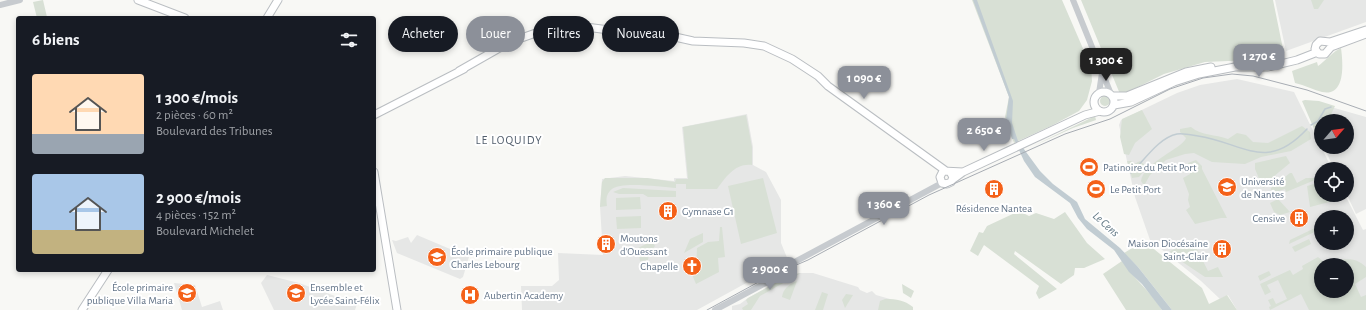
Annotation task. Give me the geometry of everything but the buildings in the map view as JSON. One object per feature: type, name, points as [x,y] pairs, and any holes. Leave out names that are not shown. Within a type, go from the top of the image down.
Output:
[{"type":"main road","points":[[138,0],[180,16]]},
{"type":"main road","points":[[268,16],[278,0]]},
{"type":"main road","points":[[376,114],[459,71],[506,44],[529,34],[550,28],[586,27],[652,35],[669,39],[739,44],[781,55],[824,83],[929,159],[948,171],[963,172]]},
{"type":"main road","points":[[929,159],[940,175],[942,183],[949,183],[963,172],[1085,115],[1100,111],[1108,111],[1114,105],[1131,102],[1174,82],[1199,74],[1229,68],[1272,66],[1298,60],[1315,53],[1320,41],[1330,42],[1366,30]]},
{"type":"main road","points":[[1085,115],[1099,93],[1104,92],[1112,95],[1127,96],[1193,70],[1226,65],[1276,61],[1317,50],[1325,54],[1329,49],[1342,42],[1366,34]]},
{"type":"main road","points":[[1326,42],[1329,49]]},
{"type":"main road","points":[[1112,95],[1114,105]]},
{"type":"main road","points":[[1094,103],[1100,111]]},
{"type":"main road","points":[[376,118],[386,110]]},
{"type":"main road","points":[[940,175],[948,171]]},
{"type":"main road","points":[[948,171],[952,180]]},
{"type":"main road","points":[[376,194],[397,310]]},
{"type":"main road","points":[[82,310],[107,272]]},
{"type":"street","points":[[0,5],[20,0]]},
{"type":"street","points":[[1073,0],[1112,95]]},
{"type":"street","points":[[1099,93],[1102,70]]},
{"type":"street","points":[[715,310],[771,280],[789,265],[942,183]]},
{"type":"shaded area","points":[[43,0],[47,16],[36,16],[33,2]]},
{"type":"shaded area","points":[[972,0],[1062,0],[1091,67],[1092,81],[1087,100],[1079,111],[1014,143],[1005,117],[1009,97]]},
{"type":"shaded area","points":[[973,0],[977,0],[1013,101],[1012,123],[1018,141],[1040,171],[1053,184],[1077,202],[1085,219],[1120,248],[1138,267],[1172,310],[1162,310],[1142,284],[1129,272],[1114,250],[1087,229],[1078,218],[1070,203],[1035,177],[1024,161],[1014,139],[1012,139],[1006,120],[1009,97]]},
{"type":"shaded area","points":[[1081,0],[1273,0],[1284,54],[1252,60],[1205,62],[1164,74],[1128,92],[1120,94]]},
{"type":"shaded area","points":[[1275,0],[1366,0],[1366,22],[1286,51]]},
{"type":"shaded area","points":[[1311,0],[1324,0],[1318,9],[1314,9]]},
{"type":"shaded area","points":[[1341,48],[1341,78],[1335,89],[1330,92],[1322,92],[1295,83],[1292,71],[1317,62],[1318,66]]},
{"type":"shaded area","name":"Université de Nantes","points":[[1237,79],[1294,92],[1314,133],[1314,154],[1325,154],[1329,162],[1314,162],[1314,202],[1349,202],[1353,210],[1314,210],[1314,250],[1354,250],[1354,212],[1363,230],[1366,229],[1366,310],[1237,310],[1228,295],[1220,299],[1201,281],[1150,240],[1135,197],[1119,125],[1121,120],[1177,93],[1200,85]]},
{"type":"shaded area","points":[[1103,96],[1107,96],[1109,97],[1109,105],[1103,106],[1100,103],[1100,99]]},
{"type":"shaded area","points":[[1302,101],[1319,101],[1335,106],[1331,114],[1314,114],[1314,129]]},
{"type":"shaded area","points":[[1331,107],[1366,117],[1366,209],[1356,214],[1350,202],[1354,202],[1354,162],[1331,162],[1327,154],[1354,154],[1354,114],[1326,114]]},
{"type":"shaded area","points":[[1142,110],[1152,129],[1135,143],[1129,155],[1124,154],[1120,137],[1122,119]]},
{"type":"shaded area","points":[[747,114],[753,147],[753,165],[766,172],[781,200],[781,243],[788,260],[697,310],[522,310],[521,286],[552,286],[559,280],[558,253],[603,255],[600,206],[602,179],[625,176],[674,181],[674,178],[687,178],[682,127]]},
{"type":"shaded area","points":[[746,115],[752,147],[752,165],[741,166],[736,169],[717,189],[686,189],[686,184],[676,184],[676,188],[624,185],[612,189],[607,197],[607,206],[600,207],[602,182],[605,178],[647,178],[675,182],[676,179],[688,179],[683,127]]},
{"type":"shaded area","points":[[1095,116],[1096,120],[1073,128],[1033,146]]},
{"type":"shaded area","points":[[1302,126],[1310,132],[1311,139],[1291,151],[1261,157],[1245,164],[1212,162],[1194,153],[1185,154],[1166,160],[1150,175],[1145,184],[1141,181],[1143,174],[1148,168],[1178,146],[1186,138],[1180,132],[1180,129],[1191,127],[1200,132],[1228,139],[1237,133],[1246,135],[1253,142],[1268,143]]},
{"type":"shaded area","points":[[1286,156],[1290,163],[1267,182],[1269,185],[1263,188],[1255,169],[1255,163]]},
{"type":"shaded area","points":[[1196,160],[1202,166],[1202,169],[1227,218],[1195,224],[1186,210],[1190,207],[1188,200],[1189,194],[1183,178],[1190,174],[1188,163]]},
{"type":"shaded area","points":[[1127,161],[1131,161],[1134,164],[1140,161],[1145,165],[1144,171],[1139,177],[1132,178]]},
{"type":"shaded area","points":[[1290,173],[1292,173],[1297,183],[1306,178],[1314,178],[1314,180],[1286,192],[1285,189],[1279,191],[1281,194],[1273,197],[1271,188]]},
{"type":"shaded area","points":[[763,178],[777,233],[741,244],[728,186]]},
{"type":"shaded area","points":[[1314,184],[1314,202],[1329,202],[1310,207],[1307,186]]},
{"type":"shaded area","points":[[623,188],[676,191],[676,197],[648,197],[643,194],[619,194],[613,192]]},
{"type":"shaded area","points":[[640,197],[641,209],[616,210],[616,198]]},
{"type":"shaded area","points":[[1278,199],[1290,212],[1280,215],[1274,212],[1270,203]]},
{"type":"shaded area","points":[[1019,211],[1029,216],[1036,213],[1054,219],[1065,212],[1087,243],[1105,259],[1084,268],[1075,268],[1074,275],[1061,284],[1015,251],[1014,254],[1057,289],[1039,299],[1036,293],[1039,286],[984,245],[978,256],[970,251],[979,232],[983,233],[987,226]]},
{"type":"shaded area","points":[[641,216],[641,228],[617,229],[616,217]]},
{"type":"shaded area","points":[[720,227],[722,227],[725,257],[718,258],[719,272],[696,284],[691,272],[696,269],[697,248],[708,242],[719,241]]},
{"type":"shaded area","points":[[1314,228],[1314,232],[1289,244],[1290,240]]},
{"type":"shaded area","points":[[703,233],[703,242],[684,253],[690,239]]},
{"type":"shaded area","name":"École primaire publique Charles Lebourg","points":[[417,235],[469,257],[463,277],[460,279],[397,253],[392,240],[396,241],[408,237],[411,243]]},
{"type":"shaded area","points":[[1309,239],[1311,244],[1295,252],[1292,247]]},
{"type":"shaded area","points":[[652,241],[655,246],[649,254],[648,260],[640,261],[638,248]]},
{"type":"shaded area","points":[[1144,241],[1202,288],[1209,304],[1227,295],[1237,310],[1172,310],[1138,267],[1124,253]]},
{"type":"shaded area","points":[[1193,241],[1208,271],[1218,267],[1223,277],[1205,277],[1172,255],[1170,251]]},
{"type":"shaded area","points":[[1314,259],[1314,298],[1354,298],[1354,260],[1361,263],[1366,267],[1366,277],[1355,284],[1361,297],[1366,295],[1366,310],[1309,310],[1301,294],[1270,310],[1269,307],[1271,306],[1268,300],[1273,298],[1276,304],[1287,299],[1278,280],[1267,285],[1271,292],[1265,295],[1260,284],[1290,270],[1293,275],[1303,269],[1302,266]]},
{"type":"shaded area","points":[[1122,261],[1153,297],[1162,310],[1126,310],[1103,274]]},
{"type":"shaded area","points":[[1269,271],[1271,275],[1260,281],[1258,276]]},
{"type":"shaded area","points":[[799,273],[813,273],[858,287],[860,290],[867,293],[872,291],[876,295],[890,299],[902,310],[732,310],[732,306],[740,304],[788,276]]},
{"type":"shaded area","points":[[801,273],[760,296],[751,310],[743,310],[742,308],[748,304],[746,300],[748,298],[788,276]]},
{"type":"shaded area","name":"Ensemble et Lycée Saint-Félix","points":[[267,275],[299,283],[357,304],[355,310],[274,310],[261,283]]},
{"type":"shaded area","points":[[797,281],[790,300],[782,297],[786,288]]},
{"type":"shaded area","name":"École primaire publique Villa Maria","points":[[174,283],[195,285],[202,307],[220,301],[223,310],[182,310]]},
{"type":"shaded area","points":[[902,284],[914,291],[911,298],[903,293]]},
{"type":"shaded area","points":[[822,292],[828,294],[823,310],[815,310]]},
{"type":"shaded area","points":[[846,294],[853,295],[845,308],[842,300]]},
{"type":"shaded area","points":[[885,299],[903,301],[913,307],[913,310],[878,310],[880,301]]},
{"type":"waterway","points":[[1311,125],[1318,121],[1325,109],[1331,107]]},
{"type":"waterway","points":[[1131,173],[1152,150],[1170,136],[1177,134],[1198,136],[1254,152],[1267,152],[1279,150],[1292,142],[1307,129]]},
{"type":"tram line","points":[[707,310],[766,278],[808,260],[929,195],[1065,134],[1110,119],[1170,89],[1203,78],[1232,74],[1253,76],[1307,90],[1366,111]]},
{"type":"place","name":"Patinoire du Petit Port","points":[[1089,167]]},
{"type":"place","name":"Université de Nantes","points":[[1227,187]]},
{"type":"place","name":"Résidence Nantea","points":[[994,189]]},
{"type":"place","name":"Le Petit Port","points":[[1096,189]]},
{"type":"place","name":"Gymnase G1","points":[[668,211]]},
{"type":"place","name":"Censive","points":[[1299,218]]},
{"type":"place","name":"Moutons d'Ouessant","points":[[606,244]]},
{"type":"place","name":"Maison Diocésaine Saint-Clair","points":[[1222,249]]},
{"type":"place","name":"École primaire publique Charles Lebourg","points":[[437,257]]},
{"type":"place","name":"Chapelle","points":[[692,266]]},
{"type":"place","name":"École primaire publique Villa Maria","points":[[187,293]]},
{"type":"place","name":"Ensemble et Lycée Saint-Félix","points":[[296,293]]},
{"type":"place","name":"Aubertin Academy","points":[[470,295]]},
{"type":"district","name":"LE LOQUIDY","points":[[509,140]]},
{"type":"water label","name":"Le Cens","points":[[1106,224]]}]
